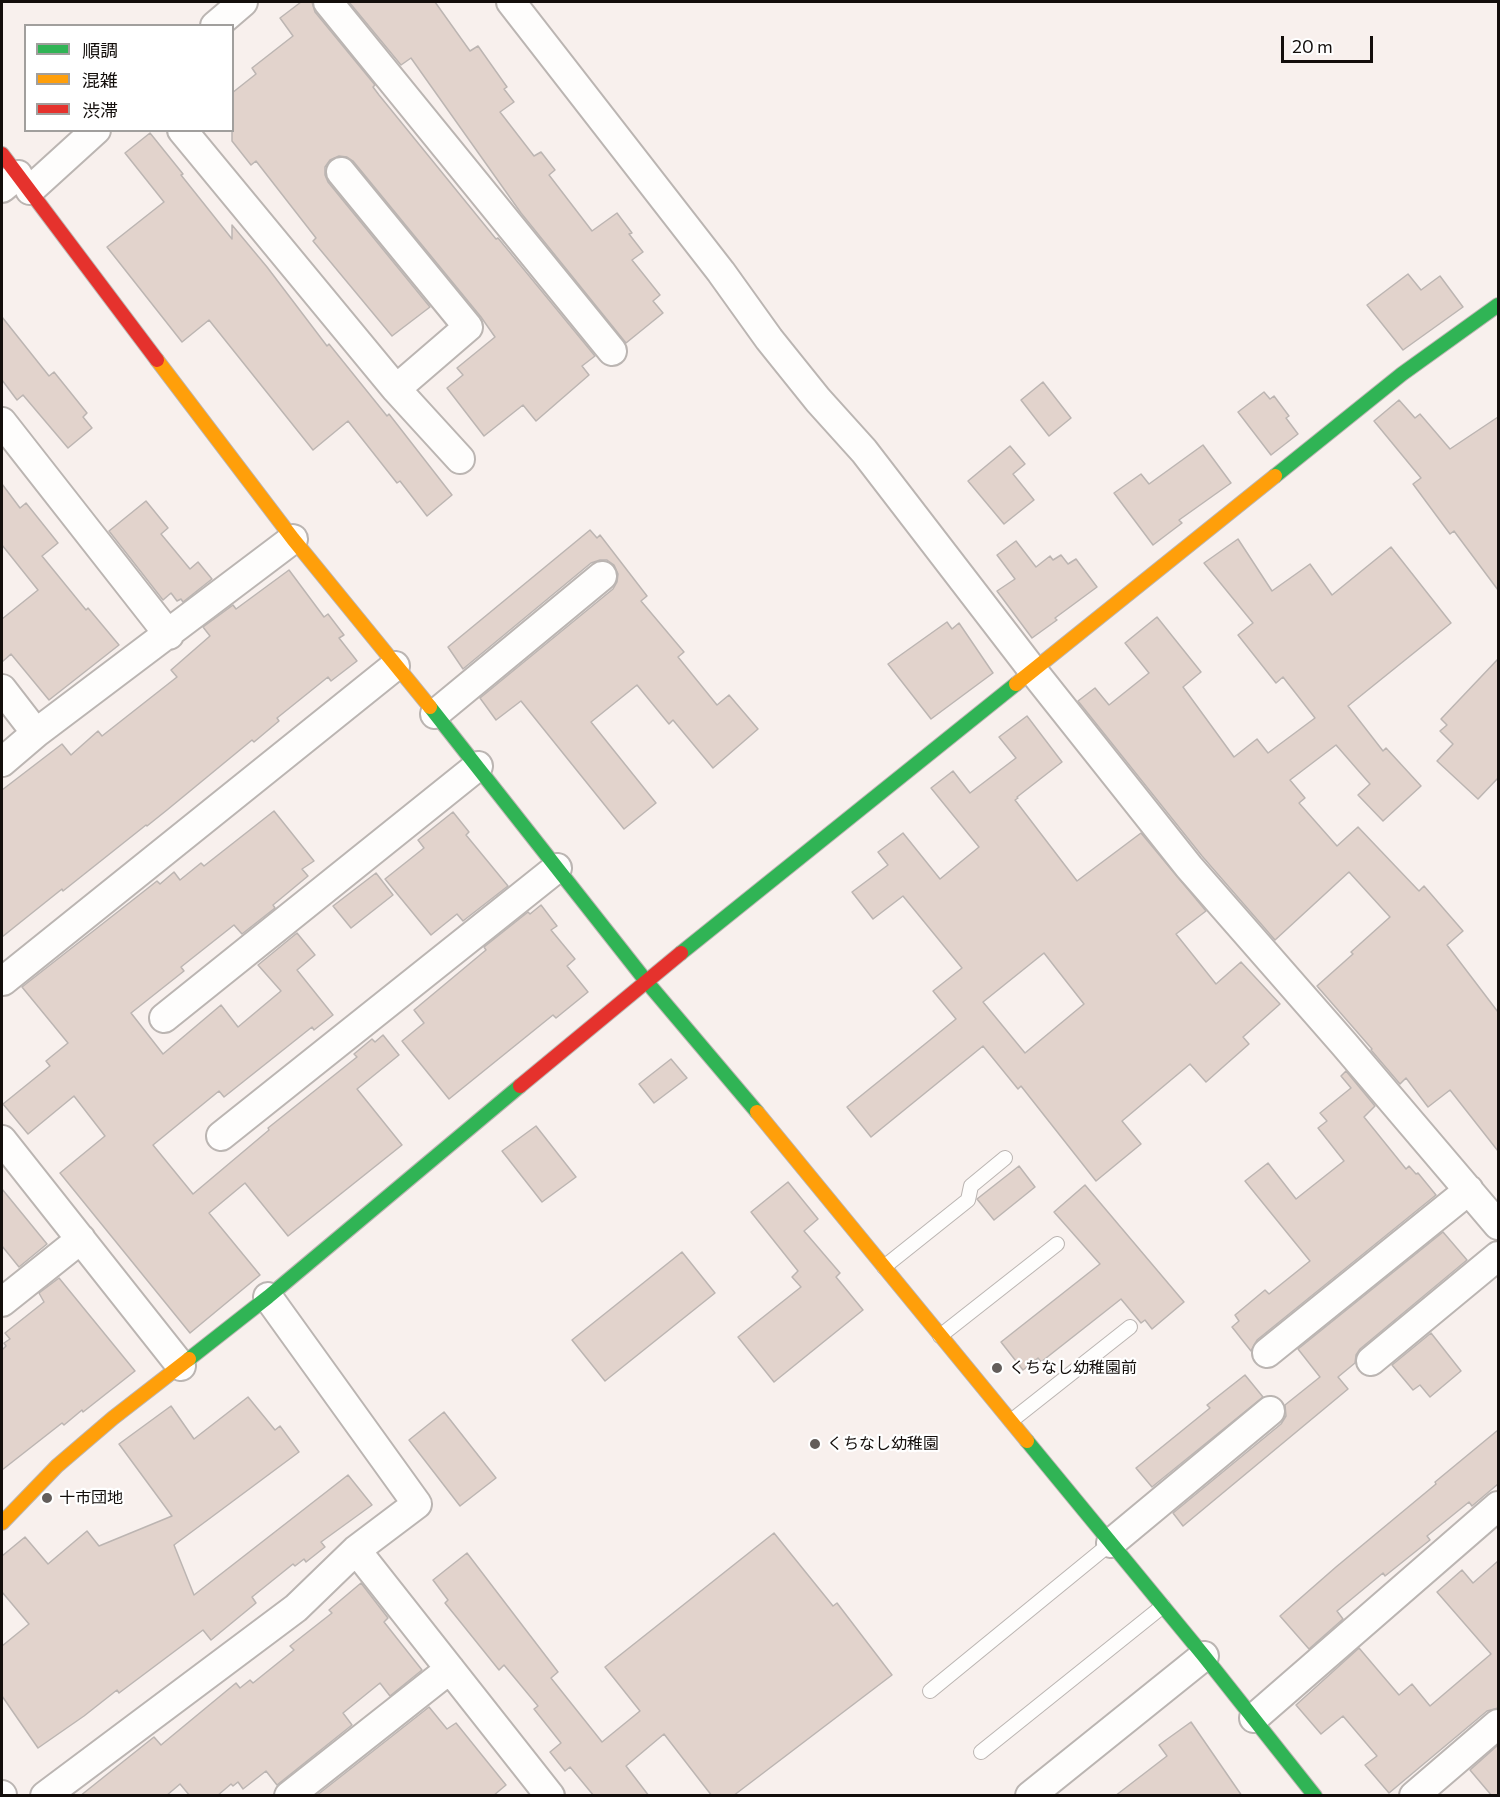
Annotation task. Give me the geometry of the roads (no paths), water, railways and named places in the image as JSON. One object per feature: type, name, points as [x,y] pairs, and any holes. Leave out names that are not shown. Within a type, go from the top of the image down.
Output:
[{"type":"street","points":[[217,24],[243,2]]},
{"type":"street","points":[[328,2],[612,351]]},
{"type":"street","points":[[511,2],[721,272],[769,339],[818,400],[864,451],[1034,672],[1189,867],[1498,1225]]},
{"type":"street","points":[[92,132],[13,177],[53,224],[293,539],[478,766],[646,981],[1163,1606],[1315,1796]]},
{"type":"street","points":[[184,132],[396,389],[459,459]]},
{"type":"street","points":[[341,172],[468,327],[396,389]]},
{"type":"street","points":[[2,1523],[57,1466],[113,1418],[268,1297],[646,981],[1034,672],[1402,374],[1498,305]]},
{"type":"street","points":[[2,422],[169,635]]},
{"type":"street","points":[[2,762],[293,539]]},
{"type":"street","points":[[435,714],[602,576]]},
{"type":"street","points":[[3,981],[395,666]]},
{"type":"street","points":[[2,689],[36,734]]},
{"type":"street","points":[[164,1018],[478,766]]},
{"type":"street","points":[[220,1136],[557,868]]},
{"type":"street","points":[[2,1140],[181,1366]]},
{"type":"street","points":[[1267,1353],[1469,1190]]},
{"type":"street","points":[[2,1302],[81,1239]]},
{"type":"street","points":[[1371,1361],[1498,1256]]},
{"type":"street","points":[[45,1796],[296,1608],[357,1550],[417,1504],[268,1297]]},
{"type":"street","points":[[1111,1543],[1270,1411]]},
{"type":"street","points":[[1254,1718],[1498,1506]]},
{"type":"street","points":[[357,1550],[450,1669],[539,1792]]},
{"type":"street","points":[[1030,1796],[1204,1656]]},
{"type":"street","points":[[289,1796],[450,1669]]},
{"type":"street","points":[[1414,1796],[1498,1724]]},
{"type":"lane","points":[[884,1267],[968,1200],[971,1186],[1005,1158]]},
{"type":"lane","points":[[940,1336],[1057,1244]]},
{"type":"lane","points":[[1011,1421],[1130,1327]]},
{"type":"lane","points":[[930,1691],[1111,1543]]},
{"type":"lane","points":[[981,1752],[1163,1606]]},
{"type":"place","name":"くちなし幼稚園前","points":[[997,1368]]},
{"type":"place","name":"くちなし幼稚園","points":[[815,1444]]},
{"type":"place","name":"十市団地","points":[[47,1498]]}]
